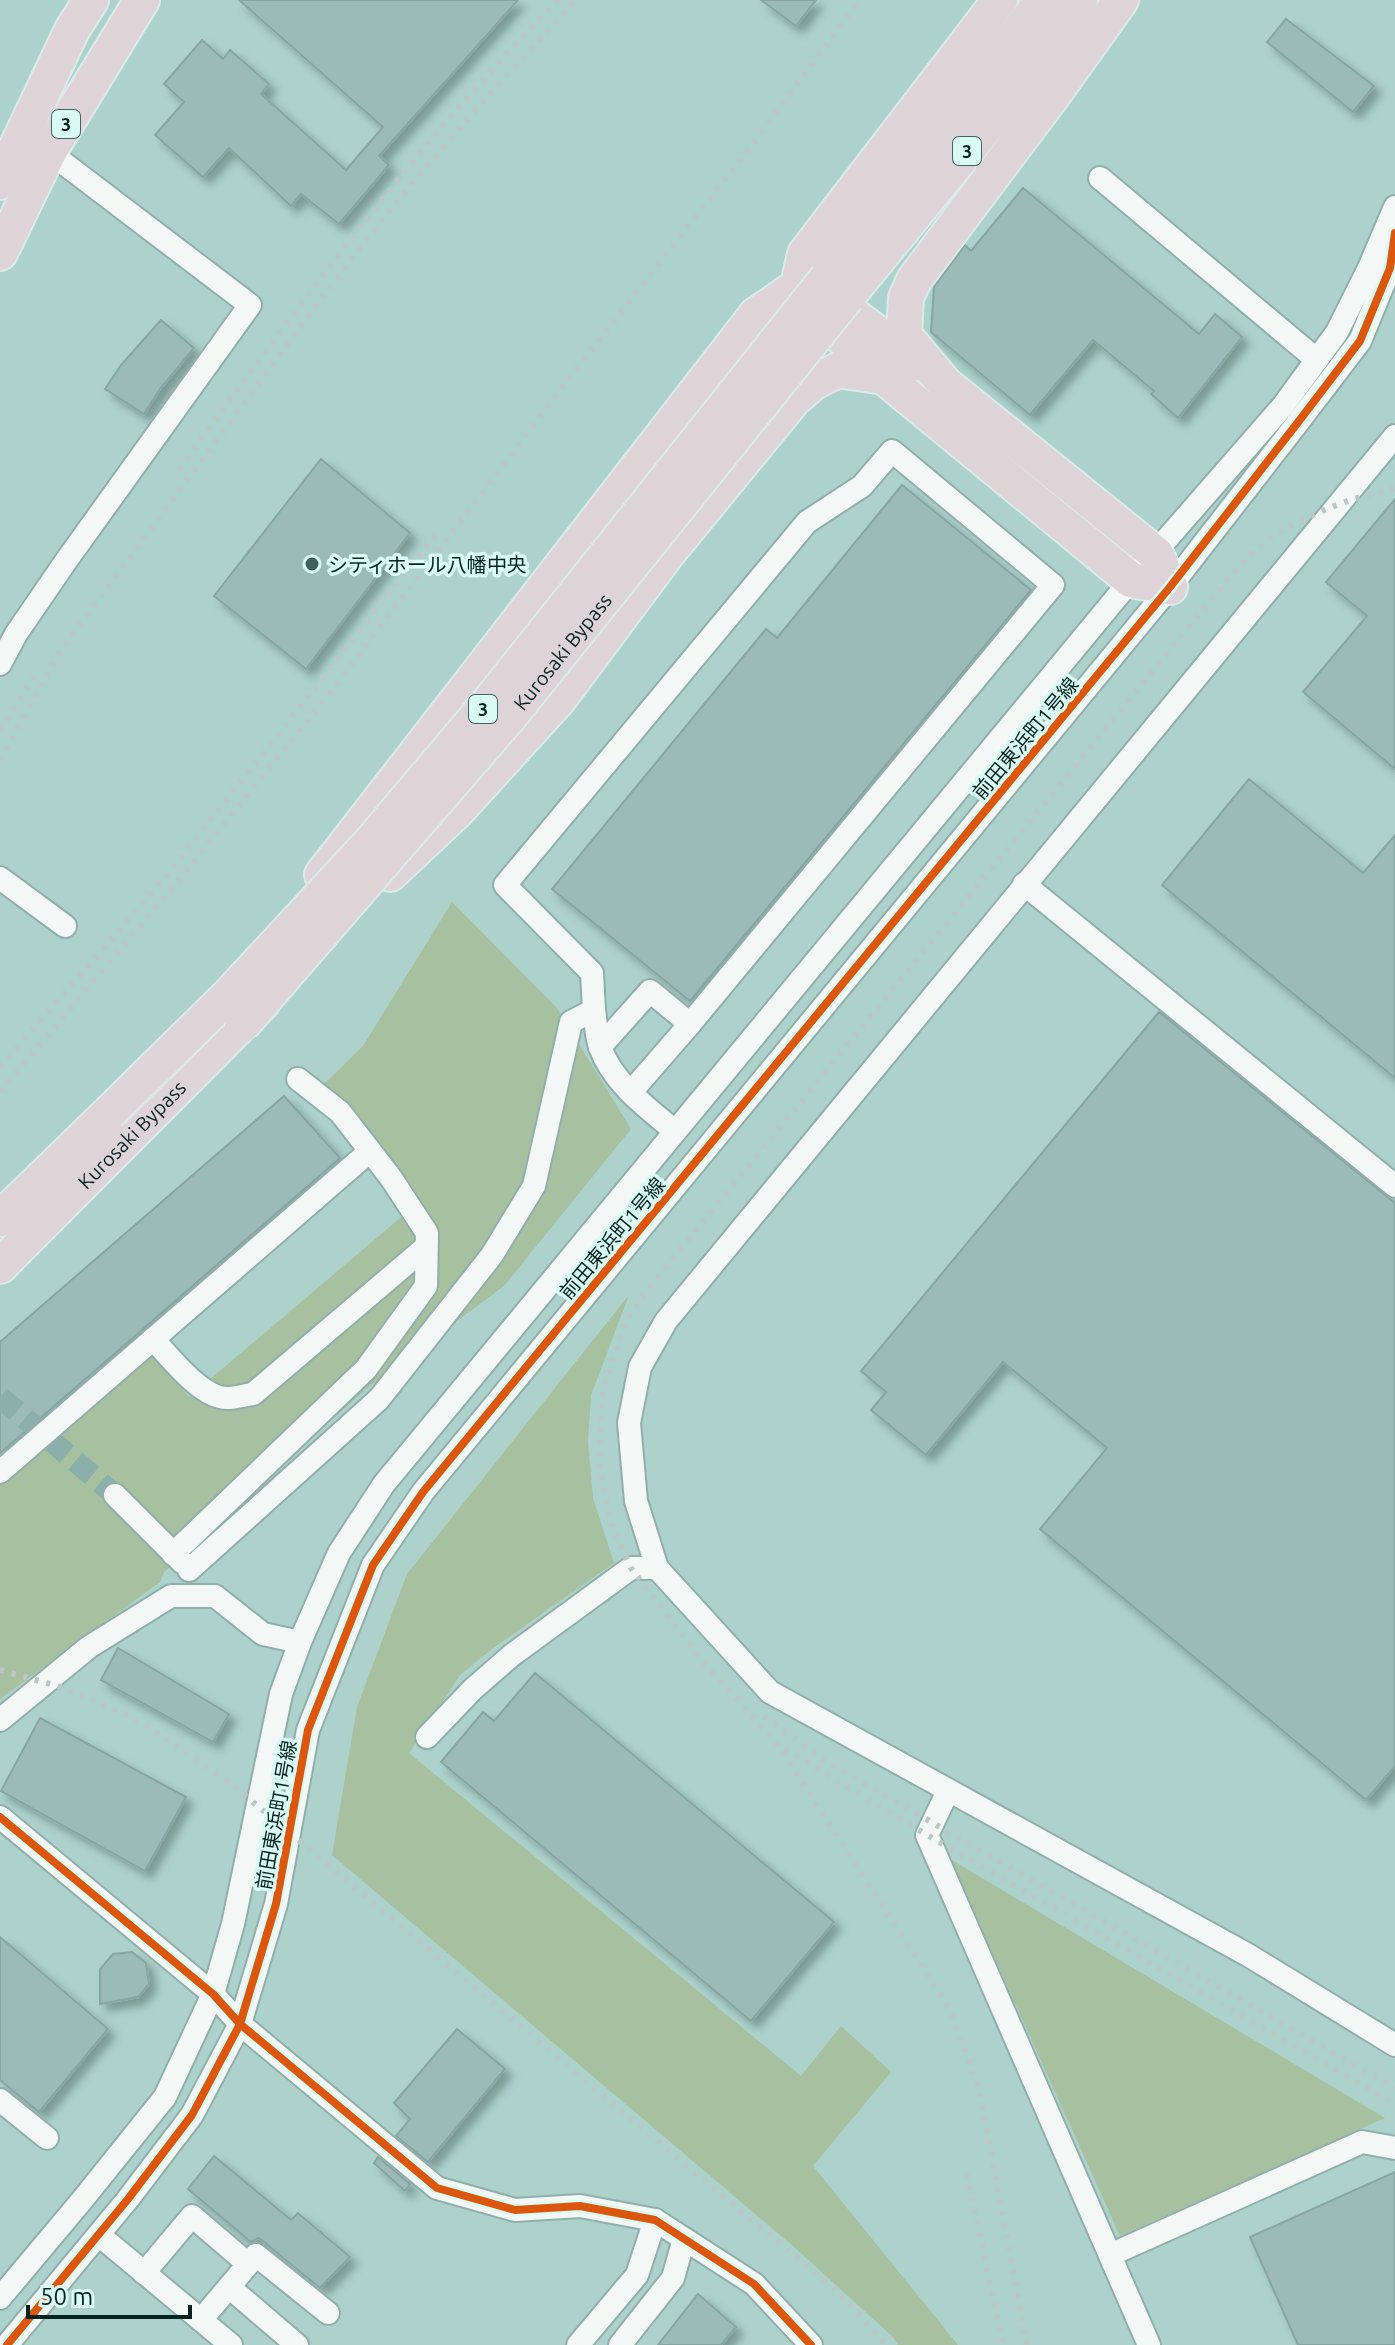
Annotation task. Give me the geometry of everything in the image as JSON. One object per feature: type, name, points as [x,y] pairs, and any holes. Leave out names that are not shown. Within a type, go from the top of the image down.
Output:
[{"type":"highway","name":"3","points":[[0,182],[66,15],[91,0]]},
{"type":"highway","name":"3","points":[[0,253],[49,152],[142,0]]},
{"type":"highway","points":[[236,1009],[608,504],[756,315],[798,286],[805,254],[1000,0]]},
{"type":"highway","name":"Kurosaki Bypass","points":[[0,1219],[236,1009],[490,701],[827,278],[1043,0]]},
{"type":"highway","name":"Kurosaki Bypass","points":[[0,1266],[510,716],[1010,98],[1080,0]]},
{"type":"highway","points":[[945,384],[904,335],[906,298],[928,259],[1121,0]]},
{"type":"highway","points":[[798,286],[829,297],[945,384],[1156,554],[1170,587]]},
{"type":"highway","points":[[798,286],[815,312],[884,377],[1131,580],[1170,587]]},
{"type":"highway","points":[[236,1009],[349,912],[457,811],[559,699],[667,554],[794,399],[814,382],[838,370],[884,377]]},
{"type":"street","points":[[0,664],[16,634],[74,549],[250,305],[49,152]]},
{"type":"street","points":[[1100,178],[1317,360]]},
{"type":"street","name":"前田東浜町1号線","points":[[0,2298],[165,2097],[213,1994],[233,1924],[281,1694],[339,1553],[384,1484],[1131,580],[1283,406],[1337,332],[1395,207]]},
{"type":"street","name":"前田東浜町1号線","points":[[7,2345],[99,2235],[192,2115],[240,2024],[276,1904],[308,1730],[373,1565],[423,1492],[1170,587],[1360,341],[1390,268],[1395,233]]},
{"type":"street","points":[[1395,436],[666,1321],[640,1367],[629,1423],[636,1501],[657,1568],[770,1692],[1248,1955],[1395,2045]]},
{"type":"street","points":[[631,1092],[1053,585],[892,451],[862,486],[807,522],[505,885],[592,973],[600,1047],[618,1079],[631,1092],[675,1131]]},
{"type":"street","points":[[0,878],[65,926]]},
{"type":"street","points":[[1024,884],[1395,1186]]},
{"type":"street","points":[[600,1047],[650,991],[690,1024]]},
{"type":"street","points":[[181,1562],[379,1399],[492,1255],[534,1186],[571,1022],[594,1010]]},
{"type":"street","points":[[181,1562],[366,1369],[426,1286],[427,1233],[340,1112],[298,1079]]},
{"type":"street","points":[[0,1472],[370,1151]]},
{"type":"street","points":[[153,1339],[186,1375],[206,1389],[225,1399],[253,1394],[426,1247]]},
{"type":"street","points":[[115,1495],[215,1596],[263,1634],[300,1642]]},
{"type":"street","points":[[427,1737],[473,1689],[512,1655],[631,1568],[657,1568]]},
{"type":"street","points":[[0,1720],[89,1647],[171,1596],[215,1596]]},
{"type":"street","points":[[948,1791],[927,1835],[1149,2345]]},
{"type":"street","points":[[0,1817],[213,1994],[240,2024],[437,2188],[515,2210],[580,2206],[655,2220],[754,2284],[811,2345]]},
{"type":"street","points":[[0,2100],[47,2138]]},
{"type":"street","points":[[1110,2255],[1362,2142],[1395,2148]]},
{"type":"street","points":[[144,2273],[192,2216],[248,2264]]},
{"type":"street","points":[[578,2345],[637,2275],[655,2220]]},
{"type":"street","points":[[99,2235],[231,2345]]},
{"type":"street","points":[[620,2345],[673,2278],[684,2239]]},
{"type":"street","points":[[201,2320],[256,2255],[328,2313]]},
{"type":"street","points":[[229,2287],[297,2345]]},
{"type":"green space","points":[[452,902],[557,1008],[631,1129],[504,1286],[367,1388],[164,1572],[160,1582],[0,1699],[0,1483],[150,1354],[189,1397],[419,1202],[349,1106],[322,1086],[363,1046]]},
{"type":"green space","points":[[629,1295],[591,1395],[588,1442],[593,1498],[614,1563],[460,1675],[409,1753],[801,2076],[841,2026],[891,2072],[813,2166],[958,2345],[898,2345],[793,2246],[332,1855],[357,1707],[407,1574]]},
{"type":"green space","points":[[950,1859],[1385,2118],[1120,2236]]},
{"type":"building","points":[[239,0],[518,0],[379,156],[389,165],[339,224],[301,194],[291,206],[229,148],[203,177],[155,135],[184,102],[164,84],[202,40],[223,59],[230,50],[269,84],[261,94],[346,170],[383,127]]},
{"type":"building","points":[[761,0],[816,0],[796,26]]},
{"type":"building","points":[[1286,19],[1374,86],[1353,112],[1267,42]]},
{"type":"building","points":[[1023,188],[1199,334],[1215,314],[1242,337],[1178,418],[1151,394],[1154,391],[1093,340],[1030,415],[931,332],[934,287],[965,245],[971,251]]},
{"type":"building","points":[[161,320],[194,348],[144,414],[105,389],[121,365]]},
{"type":"building","name":"シティホール八幡中央","points":[[321,459],[410,533],[306,669],[214,596]]},
{"type":"building","points":[[902,485],[1031,590],[690,1001],[552,889],[766,629],[777,638]]},
{"type":"building","points":[[1395,499],[1395,769],[1303,692],[1367,616],[1326,582]]},
{"type":"building","points":[[1249,779],[1363,873],[1395,835],[1395,1078],[1162,885]]},
{"type":"building","points":[[1159,1012],[1395,1203],[1395,1766],[1366,1800],[1040,1529],[1107,1448],[1003,1362],[926,1455],[871,1410],[886,1392],[861,1371]]},
{"type":"building","points":[[284,1096],[340,1158],[0,1453],[0,1342]]},
{"type":"building","points":[[118,1648],[229,1714],[213,1742],[101,1680]]},
{"type":"building","points":[[535,1673],[834,1922],[751,2021],[441,1762],[483,1712],[494,1721]]},
{"type":"building","points":[[40,1718],[186,1797],[145,1871],[1,1791]]},
{"type":"building","points":[[0,1937],[108,2029],[39,2112],[0,2080]]},
{"type":"building","points":[[132,1952],[146,1963],[149,1984],[138,1997],[100,2004],[100,1969],[113,1954]]},
{"type":"building","points":[[457,2029],[505,2069],[428,2162],[396,2136],[410,2119],[394,2103]]},
{"type":"building","points":[[214,2156],[291,2220],[298,2213],[350,2257],[320,2288],[259,2238],[251,2242],[188,2189]]},
{"type":"building","points":[[378,2157],[410,2184],[405,2191],[374,2163]]},
{"type":"building","points":[[1395,2172],[1395,2345],[1298,2345],[1250,2237]]},
{"type":"building","points":[[698,2294],[736,2327],[721,2345],[658,2345]]},
{"type":"tunnel","points":[[0,1397],[115,1495]]},
{"type":"railway","points":[[179,469],[314,287],[407,169],[558,0]]},
{"type":"railway","points":[[0,760],[59,653],[316,306],[381,221],[463,124],[576,0]]},
{"type":"railway","points":[[0,1092],[174,886],[344,675],[560,390],[758,137],[859,0]]},
{"type":"railway","points":[[1027,2345],[979,2089],[949,2008],[778,1745],[704,1663],[631,1568],[612,1527],[599,1464],[603,1390],[622,1329],[643,1295],[1227,580],[1254,552],[1289,527],[1341,504],[1395,488]]},
{"type":"railway","points":[[0,1067],[168,874],[438,531]]},
{"type":"railway","points":[[0,730],[35,676]]},
{"type":"railway","points":[[0,1670],[61,1687],[134,1718],[229,1782],[838,2292],[886,2345]]},
{"type":"railway","points":[[764,1716],[825,1761],[1395,2088]]},
{"type":"railway","points":[[785,1749],[927,1835],[1395,2104]]},
{"type":"railway","points":[[967,2174],[1003,2345]]},
{"type":"cycle path","points":[[7,2345],[128,2199],[192,2115],[240,2024],[276,1904],[308,1730],[373,1565],[423,1492],[1170,587],[1299,421],[1360,341],[1390,268],[1395,233]]},
{"type":"cycle path","points":[[0,1817],[213,1994],[240,2024],[437,2188],[515,2210],[580,2206],[655,2220],[754,2284],[811,2345]]},
{"type":"place","name":"シティホール八幡中央","points":[[312,564]]}]
